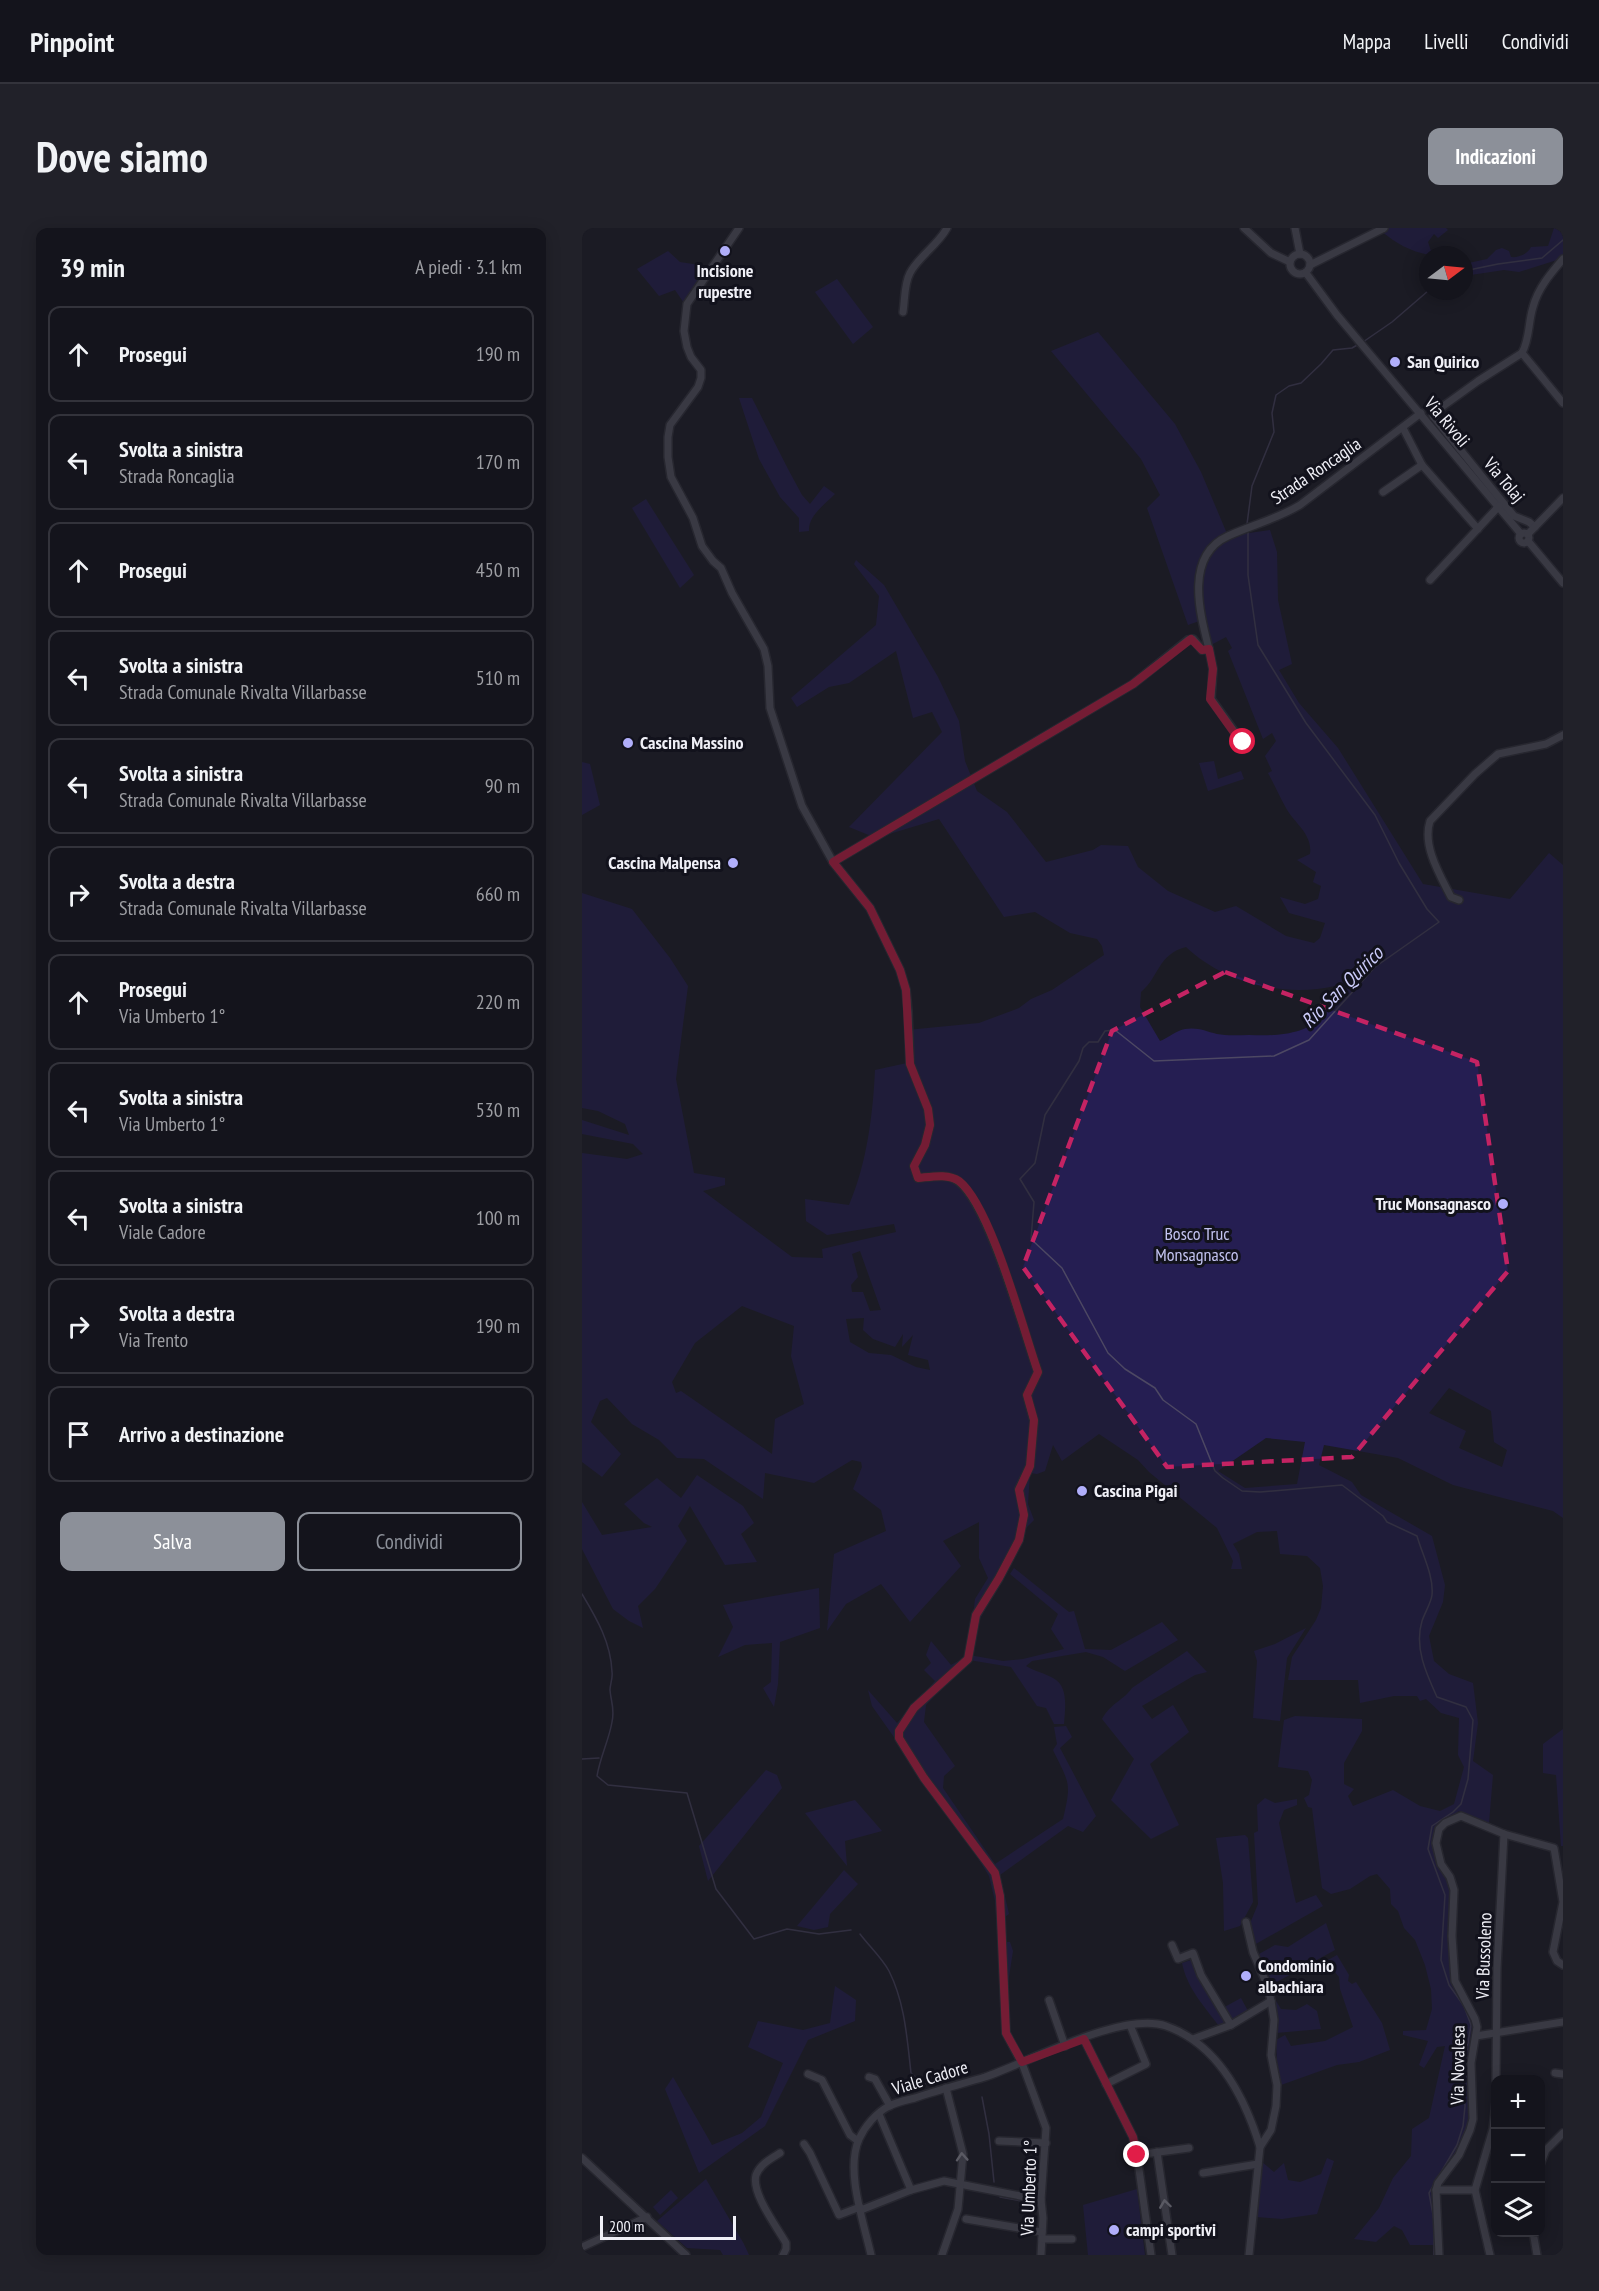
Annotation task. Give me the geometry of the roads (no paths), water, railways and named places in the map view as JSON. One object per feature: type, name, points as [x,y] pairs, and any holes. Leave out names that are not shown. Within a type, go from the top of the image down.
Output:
[{"type":"street","points":[[739,228],[687,304],[684,331],[687,347],[701,370],[701,378],[698,387],[670,425],[668,457],[671,477],[688,508],[702,546],[721,568],[764,649],[768,666],[770,708],[791,775],[802,806],[833,862],[1133,684],[1188,640],[1194,639],[1202,650],[1209,649]]},
{"type":"street","points":[[903,312],[910,271],[935,246],[947,228]]},
{"type":"street","name":"Via Rivoli","points":[[1244,228],[1271,253],[1290,262],[1293,272],[1306,273],[1563,583]]},
{"type":"street","points":[[1295,228],[1300,254]]},
{"type":"street","points":[[1310,265],[1384,228]]},
{"type":"street","points":[[1290,262],[1295,255],[1300,254],[1309,259],[1310,265],[1306,273]]},
{"type":"street","points":[[1563,259],[1541,287],[1533,305],[1529,339],[1522,353],[1563,403]]},
{"type":"street","name":"Via Tolaj","points":[[1522,353],[1478,381],[1435,412],[1433,416],[1514,516],[1535,527]]},
{"type":"street","name":"Strada Roncaglia","points":[[1248,741],[1243,742],[1239,738],[1212,704],[1210,694],[1213,669],[1199,605],[1198,589],[1205,560],[1214,546],[1228,536],[1300,505],[1421,413]]},
{"type":"street","points":[[1403,428],[1422,465],[1478,530]]},
{"type":"street","points":[[1383,492],[1422,465]]},
{"type":"street","points":[[1525,536],[1563,498]]},
{"type":"street","points":[[1430,580],[1499,506]]},
{"type":"street","points":[[1459,900],[1451,897],[1436,868],[1427,831],[1430,821],[1475,774],[1498,754],[1546,744],[1563,735]]},
{"type":"street","name":"Via Umberto 1°","points":[[833,862],[870,908],[900,970],[906,990],[910,1064],[928,1109],[930,1125],[925,1145],[914,1166],[918,1178],[940,1176],[957,1179],[972,1195],[981,1210],[1038,1372],[1027,1395],[1034,1420],[1030,1466],[1019,1490],[1024,1515],[1019,1540],[976,1615],[968,1659],[914,1708],[899,1731],[899,1738],[924,1778],[995,1873],[1000,1896],[1006,2033],[1022,2062],[1046,2128],[1041,2200],[1041,2255]]},
{"type":"street","name":"Via Novalesa","points":[[1436,2190],[1438,2183],[1459,2155],[1473,2119],[1471,2063],[1476,2036],[1475,2019],[1455,1981],[1452,1936],[1454,1890],[1450,1877],[1441,1864],[1436,1836],[1445,1823],[1461,1816],[1504,1834]]},
{"type":"street","points":[[1504,1834],[1554,1848],[1563,1902],[1553,1952],[1557,1961],[1563,1965]]},
{"type":"street","name":"Via Bussoleno","points":[[1496,2075],[1497,1968],[1504,1834]]},
{"type":"street","points":[[1246,1922],[1253,1952],[1268,1987],[1271,2001],[1274,2020],[1271,2055],[1277,2085],[1271,2130],[1260,2147],[1249,2255]]},
{"type":"street","points":[[1172,1945],[1178,1959],[1193,1953],[1201,1975],[1231,2025]]},
{"type":"street","points":[[1049,2000],[1065,2046]]},
{"type":"street","points":[[1193,2039],[1231,2025],[1271,2001]]},
{"type":"street","points":[[1476,2036],[1563,2022]]},
{"type":"street","name":"Viale Cadore","points":[[858,2141],[868,2124],[890,2106],[986,2077],[1084,2039],[1130,2025],[1150,2023],[1164,2025],[1193,2039],[1208,2051],[1224,2071],[1252,2122],[1260,2147]]},
{"type":"street","points":[[1107,2084],[1146,2064],[1130,2025]]},
{"type":"street","points":[[1084,2039],[1133,2137],[1151,2255]]},
{"type":"street","points":[[808,2074],[822,2080],[850,2135],[858,2141],[855,2157],[855,2182],[871,2255]]},
{"type":"street","points":[[869,2077],[875,2079],[890,2106]]},
{"type":"street","points":[[942,2255],[958,2209],[963,2154],[945,2088]]},
{"type":"street","points":[[879,2114],[912,2190]]},
{"type":"street","points":[[1490,2255],[1475,2190],[1493,2129]]},
{"type":"street","points":[[1545,2150],[1563,2133]]},
{"type":"street","points":[[999,2141],[1046,2143]]},
{"type":"street","points":[[804,2144],[839,2215],[944,2181],[1041,2200]]},
{"type":"street","points":[[1137,2155],[1189,2148]]},
{"type":"street","points":[[1157,2152],[1172,2255]]},
{"type":"street","points":[[780,2153],[764,2163],[756,2175],[756,2187],[786,2243],[783,2255]]},
{"type":"street","points":[[582,2158],[686,2255]]},
{"type":"street","points":[[1203,2173],[1258,2164]]},
{"type":"street","points":[[1439,2255],[1436,2190],[1475,2190]]},
{"type":"street","points":[[582,2247],[647,2217]]},
{"type":"street","points":[[966,2219],[1042,2236],[1072,2239]]},
{"type":"street","points":[[1534,2237],[1537,2255]]},
{"type":"waterway","name":"Rio San Quirico","points":[[1473,269],[1542,258],[1563,240]]},
{"type":"waterway","name":"Rio San Quirico","points":[[1363,342],[1392,322],[1419,299]]},
{"type":"waterway","name":"Rio San Quirico","points":[[1247,524],[1252,486],[1274,432],[1272,413],[1276,395],[1289,386],[1301,383],[1333,350],[1352,348],[1359,344]]},
{"type":"waterway","points":[[1248,532],[1248,575],[1258,645],[1306,723],[1375,815],[1399,863],[1427,909],[1439,922],[1375,967],[1309,1040],[1274,1056],[1154,1061],[1115,1030],[1105,1031],[1098,1042],[1089,1042],[1083,1048],[1079,1061],[1045,1115],[1035,1163],[1020,1179],[1034,1202],[1031,1239],[1062,1268],[1108,1353],[1125,1369],[1155,1388],[1163,1400],[1196,1424],[1215,1471],[1242,1491],[1260,1492],[1342,1485],[1383,1516],[1387,1522],[1417,1536],[1432,1588],[1420,1631],[1422,1660],[1437,1697],[1466,1707],[1473,1720],[1468,1779],[1461,1804],[1432,1826],[1428,1849],[1445,1895],[1441,1960],[1449,1985],[1464,2006],[1471,2025],[1462,2078],[1465,2106],[1463,2126],[1457,2145],[1429,2193],[1434,2220],[1434,2255]]},
{"type":"waterway","points":[[582,1594],[598,1622],[611,1661],[610,1690],[613,1717],[597,1776],[608,1785],[687,1793],[716,1889],[754,1939],[787,1929],[819,1934],[851,1930]]},
{"type":"waterway","points":[[582,1759],[599,1758]]},
{"type":"waterway","points":[[860,1934],[886,1966],[899,1996],[911,2073],[923,2084],[932,2083]]},
{"type":"waterway","points":[[982,2097],[994,2182]]},
{"type":"waterway","points":[[1000,2197],[1038,2204]]},
{"type":"place","name":"Incisione rupestre","points":[[725,251]]},
{"type":"place","name":"San Quirico","points":[[1395,362]]},
{"type":"place","name":"Cascina Massino","points":[[628,743]]},
{"type":"place","name":"Cascina Malpensa","points":[[733,863]]},
{"type":"place","name":"Truc Monsagnasco","points":[[1503,1204]]},
{"type":"place","name":"Cascina Pigai","points":[[1082,1491]]},
{"type":"place","name":"Condominio albachiara","points":[[1246,1976]]},
{"type":"place","name":"campi sportivi","points":[[1114,2230]]},
{"type":"park label","name":"Bosco Truc Monsagnasco","points":[[1197,1244]]}]
